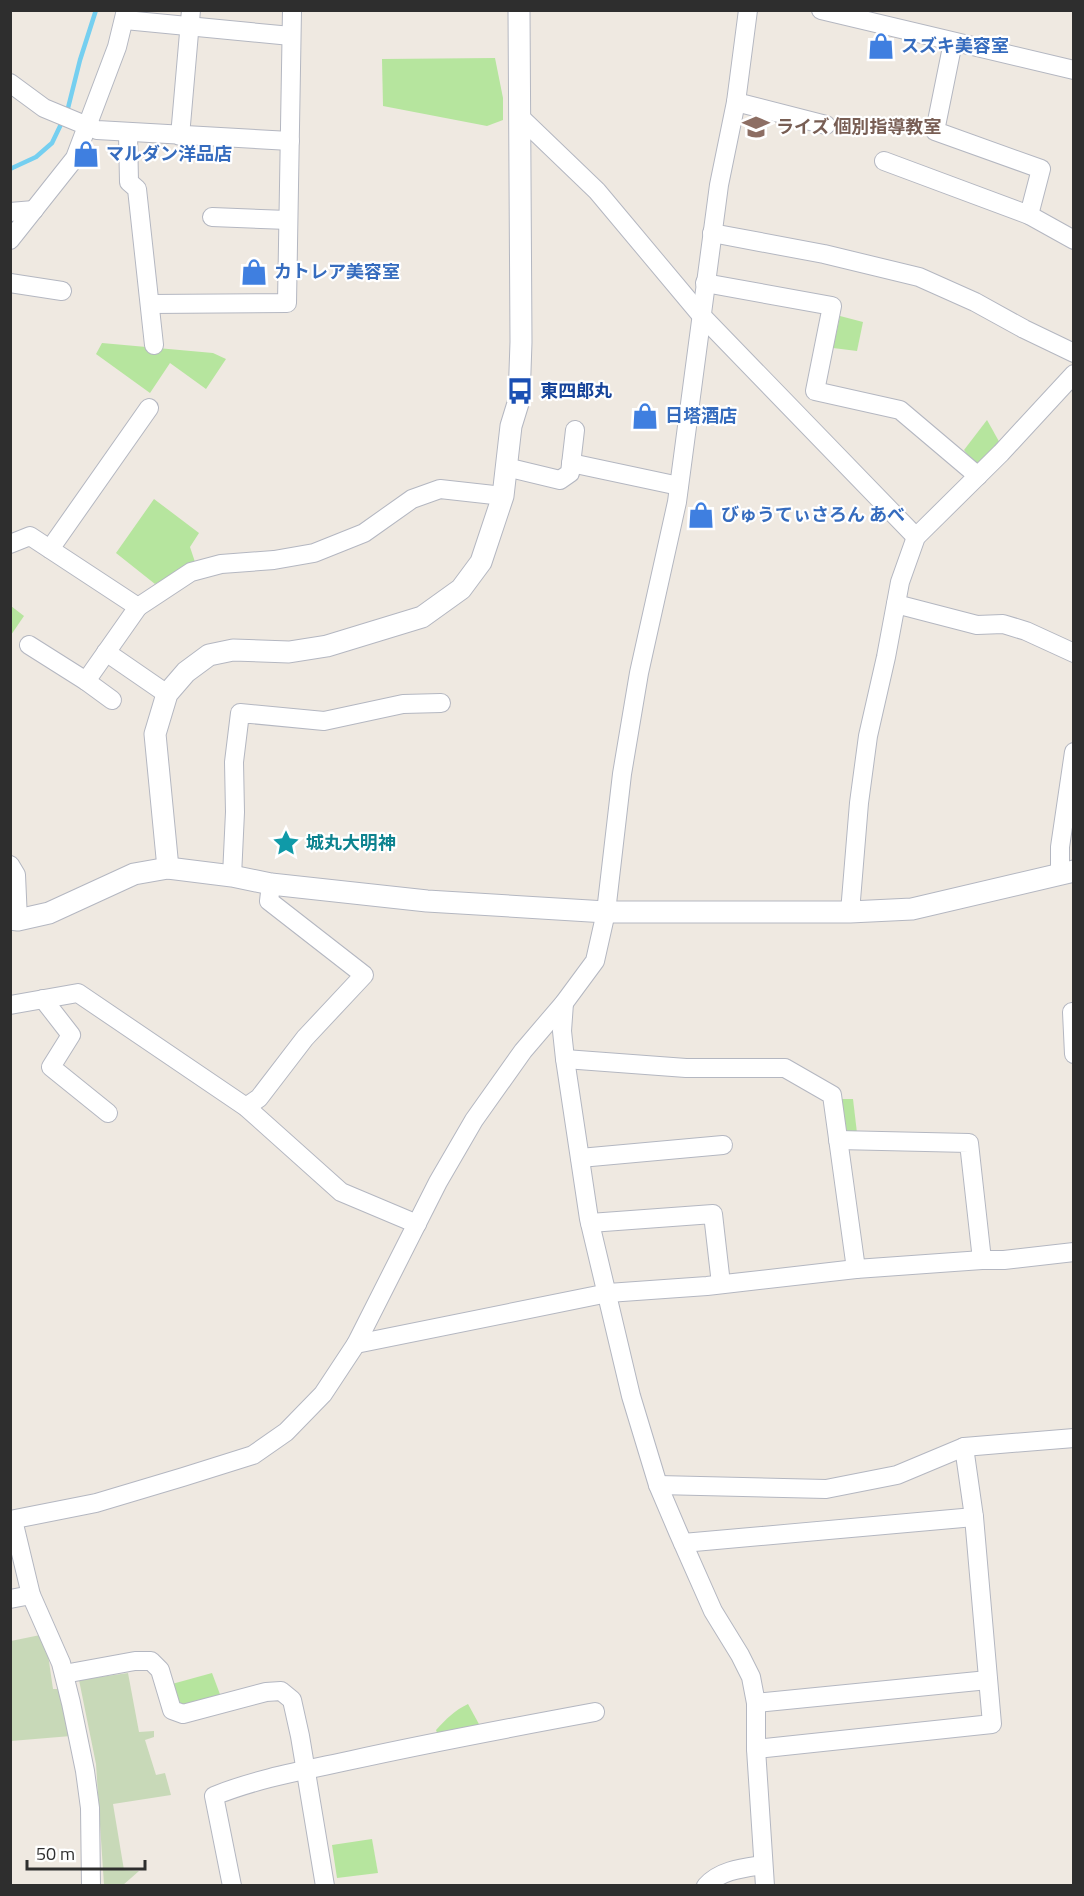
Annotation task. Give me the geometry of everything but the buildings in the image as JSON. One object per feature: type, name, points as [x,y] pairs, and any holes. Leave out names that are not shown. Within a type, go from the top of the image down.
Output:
[{"type":"street","points":[[150,304],[287,303],[292,10]]},
{"type":"street","points":[[168,868],[155,734],[167,694],[186,672],[209,655],[233,650],[289,652],[327,646],[422,617],[460,589],[481,562],[502,496],[511,426],[519,400],[521,353],[519,10]]},
{"type":"street","points":[[91,1886],[90,1808],[85,1771],[61,1663],[31,1595],[12,1520],[96,1503],[253,1455],[286,1432],[322,1394],[356,1344],[438,1182],[474,1120],[523,1051],[564,1003],[595,961],[606,912],[622,774],[639,673],[679,486],[700,314],[719,185],[736,102],[748,10]]},
{"type":"street","points":[[821,10],[1074,70]]},
{"type":"street","points":[[10,240],[75,158],[80,123],[126,15],[190,18],[291,36]]},
{"type":"street","points":[[180,136],[190,18]]},
{"type":"street","points":[[953,42],[934,131],[1041,169],[1029,215]]},
{"type":"street","points":[[10,83],[44,108],[80,123],[128,133],[290,141]]},
{"type":"street","points":[[736,102],[826,125]]},
{"type":"street","points":[[520,117],[597,191],[700,314],[916,537]]},
{"type":"street","points":[[128,133],[129,182],[137,189],[154,345]]},
{"type":"street","points":[[884,161],[1029,215],[1074,240]]},
{"type":"street","points":[[10,212],[34,210]]},
{"type":"street","points":[[212,217],[288,220]]},
{"type":"street","points":[[712,233],[824,254],[919,277],[975,302],[1074,353]]},
{"type":"street","points":[[10,283],[62,291]]},
{"type":"street","points":[[705,283],[832,306],[814,391],[900,410],[978,476]]},
{"type":"street","points":[[850,912],[859,803],[868,736],[900,582],[916,537],[1065,394],[1074,374]]},
{"type":"street","points":[[50,549],[149,408]]},
{"type":"street","points":[[506,467],[560,480],[570,473],[575,430]]},
{"type":"street","points":[[571,463],[679,486]]},
{"type":"street","points":[[86,681],[138,607],[191,572],[221,564],[274,560],[314,553],[364,533],[412,498],[440,489],[502,496]]},
{"type":"street","points":[[10,544],[30,536],[138,607]]},
{"type":"street","points":[[896,604],[977,625],[1003,624],[1074,653]]},
{"type":"street","points":[[29,645],[112,700]]},
{"type":"street","points":[[106,652],[167,694]]},
{"type":"street","points":[[232,876],[235,812],[234,762],[240,713],[324,721],[403,704],[441,704]]},
{"type":"street","points":[[10,865],[16,874],[14,920],[49,913],[134,874],[168,868],[232,876],[271,884],[427,901],[606,912],[850,912],[912,909],[1067,873],[1060,847],[1074,752]]},
{"type":"street","points":[[246,1107],[259,1098],[305,1038],[364,975],[269,901],[271,884]]},
{"type":"street","points":[[10,1005],[78,993],[246,1107],[341,1192],[417,1224]]},
{"type":"street","points":[[43,999],[71,1035],[51,1067],[108,1113]]},
{"type":"street","points":[[564,1003],[562,1030],[565,1059],[590,1223],[631,1396],[658,1485],[713,1611],[751,1677],[756,1704],[756,1749],[765,1886]]},
{"type":"street","points":[[1072,1012],[1074,1054]]},
{"type":"street","points":[[565,1059],[686,1068],[785,1068],[832,1095],[856,1269]]},
{"type":"street","points":[[838,1140],[969,1143],[982,1260]]},
{"type":"street","points":[[580,1158],[723,1145]]},
{"type":"street","points":[[590,1223],[713,1214],[721,1284]]},
{"type":"street","points":[[356,1344],[608,1293],[721,1284],[856,1269],[1004,1260],[1074,1252]]},
{"type":"street","points":[[658,1485],[826,1490],[897,1475],[964,1447],[1074,1438]]},
{"type":"street","points":[[756,1749],[992,1724],[974,1517],[964,1447]]},
{"type":"street","points":[[683,1543],[974,1517]]},
{"type":"street","points":[[10,1599],[31,1595]]},
{"type":"street","points":[[64,1674],[135,1661],[151,1661],[160,1671],[172,1710],[183,1714],[266,1692],[281,1691],[292,1700],[325,1886]]},
{"type":"street","points":[[756,1704],[988,1680]]},
{"type":"street","points":[[232,1886],[214,1796],[235,1788],[306,1770],[466,1735],[595,1712]]},
{"type":"street","points":[[705,1886],[712,1879],[732,1871],[763,1865]]},
{"type":"green space","points":[[495,58],[503,98],[503,120],[487,126],[383,106],[382,59]]},
{"type":"green space","points":[[840,316],[863,322],[857,351],[833,348]]},
{"type":"green space","points":[[102,343],[213,353],[226,359],[206,389],[170,363],[150,393],[96,354]]},
{"type":"green space","points":[[987,420],[1001,445],[977,467],[964,450]]},
{"type":"green space","points":[[154,499],[199,533],[190,547],[195,562],[155,584],[116,553]]},
{"type":"green space","points":[[11,606],[24,616],[11,635]]},
{"type":"green space","points":[[840,1099],[853,1099],[857,1133],[843,1134]]},
{"type":"green space","points":[[45,1634],[53,1689],[63,1689],[71,1736],[11,1741],[11,1641]]},
{"type":"green space","points":[[128,1673],[139,1732],[154,1731],[154,1737],[145,1740],[156,1775],[165,1773],[171,1795],[113,1804],[124,1870],[139,1871],[123,1885],[104,1885],[96,1764],[79,1680]]},
{"type":"green space","points":[[212,1673],[221,1697],[189,1707],[179,1704],[172,1684]]},
{"type":"green space","points":[[468,1704],[480,1726],[438,1735],[436,1730],[443,1722]]},
{"type":"green space","points":[[372,1839],[378,1873],[337,1878],[332,1845]]},
{"type":"waterway","points":[[67,112],[96,10]]},
{"type":"waterway","points":[[10,169],[36,157],[52,143],[63,120]]},
{"type":"place","name":"スズキ美容室","points":[[881,46]]},
{"type":"place","name":"ライズ 個別指導教室","points":[[756,127]]},
{"type":"place","name":"マルダン洋品店","points":[[86,154]]},
{"type":"place","name":"カトレア美容室","points":[[254,272]]},
{"type":"place","name":"東四郎丸","points":[[520,391]]},
{"type":"place","name":"日塔酒店","points":[[645,416]]},
{"type":"place","name":"びゅうてぃさろん あべ","points":[[701,515]]},
{"type":"place","name":"城丸大明神","points":[[286,843]]}]
